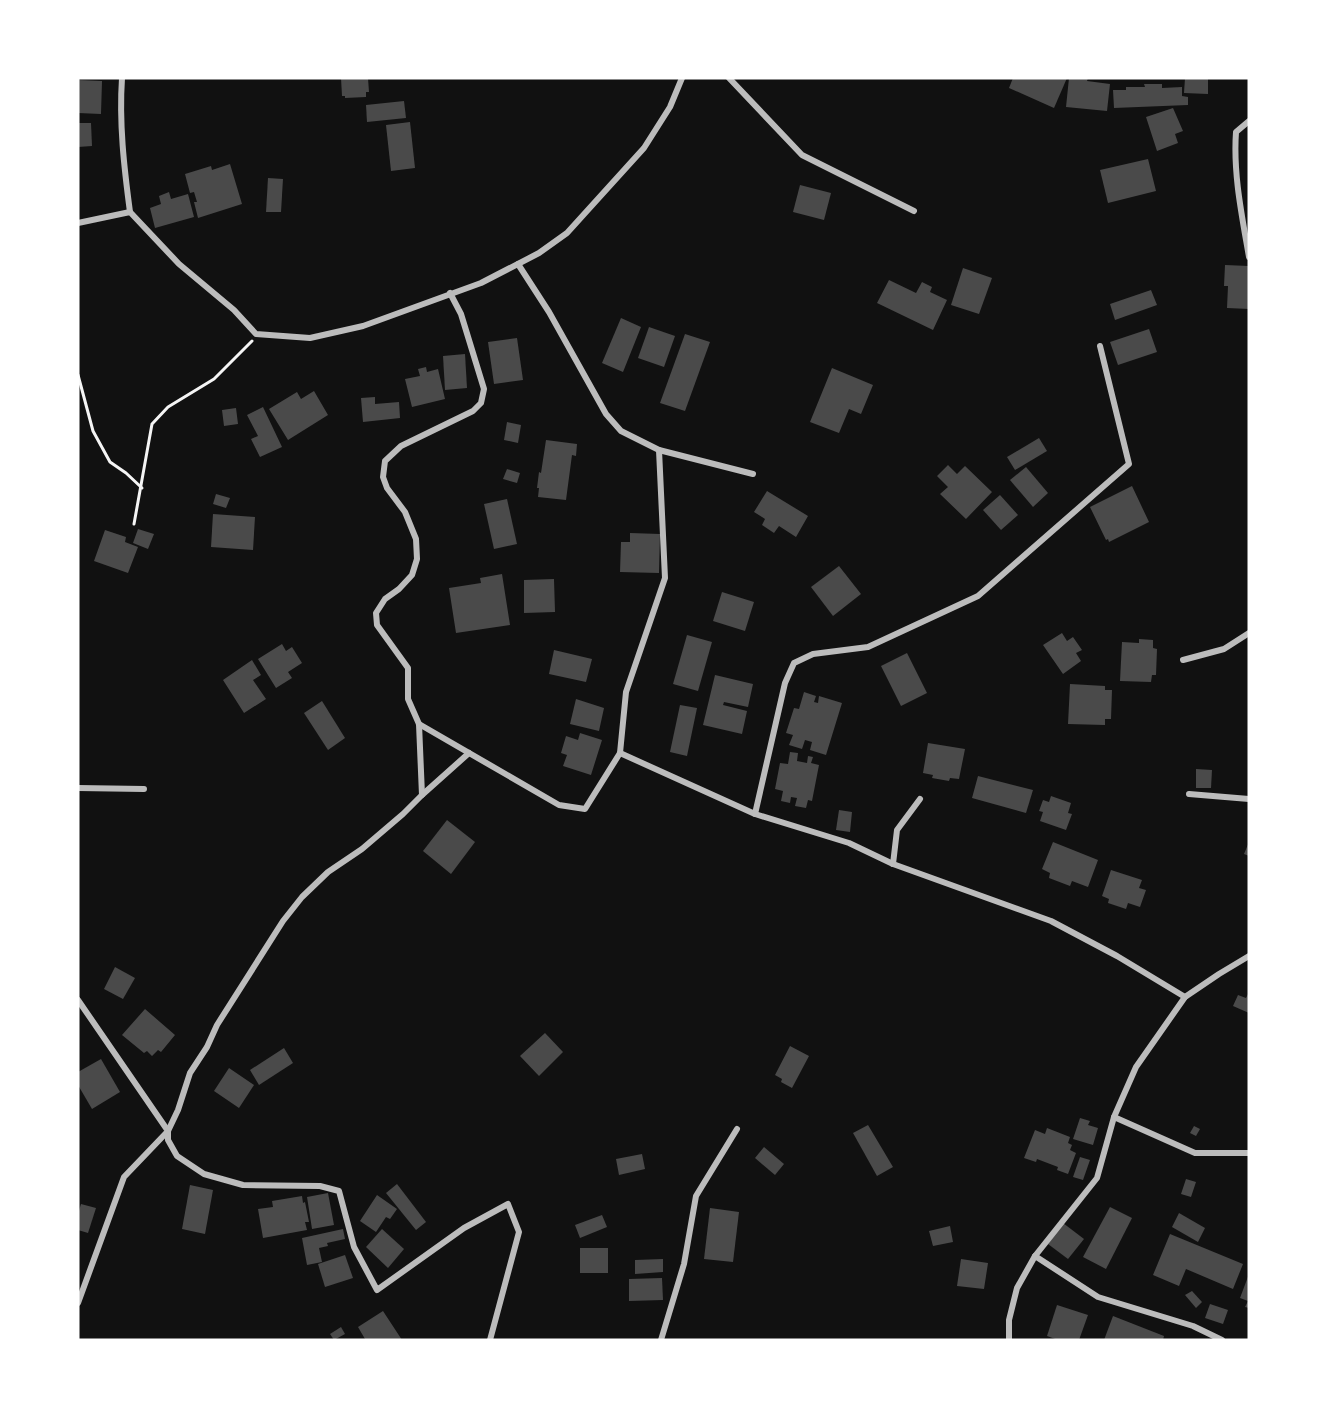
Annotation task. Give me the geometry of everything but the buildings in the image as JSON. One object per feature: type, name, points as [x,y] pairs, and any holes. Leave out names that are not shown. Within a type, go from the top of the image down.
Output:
[{"type":"street","points":[[122,78],[120,107],[130,212],[179,264],[234,310],[256,334],[310,338],[363,326],[481,283],[538,253],[567,233],[644,148],[670,107],[681,78]]},
{"type":"street","points":[[729,78],[802,155],[914,211]]},
{"type":"street","points":[[1249,121],[1236,132],[1235,148],[1237,183],[1249,257]]},
{"type":"street","points":[[78,224],[130,212]]},
{"type":"street","points":[[518,264],[549,312],[606,414],[621,431],[659,450],[753,474]]},
{"type":"street","points":[[422,795],[419,724],[408,699],[408,669],[377,626],[376,613],[385,599],[399,589],[412,575],[417,559],[416,539],[405,512],[387,488],[383,477],[385,460],[401,446],[473,411],[481,403],[484,389],[461,314],[450,293]]},
{"type":"street","points":[[755,814],[785,683],[794,663],[813,654],[868,647],[978,596],[1129,464],[1100,346]]},
{"type":"street","points":[[419,724],[559,805],[585,809],[621,753],[626,692],[665,578],[659,450]]},
{"type":"street","points":[[1183,660],[1224,649],[1249,633]]},
{"type":"street","points":[[78,1303],[124,1177],[168,1131],[178,1110],[190,1073],[207,1047],[217,1025],[283,921],[302,897],[328,872],[362,849],[469,753]]},
{"type":"street","points":[[621,753],[755,814],[849,843],[893,864],[1051,921],[1117,956],[1185,997]]},
{"type":"street","points":[[78,788],[144,789]]},
{"type":"street","points":[[1189,794],[1249,799]]},
{"type":"street","points":[[893,864],[897,830],[920,799]]},
{"type":"street","points":[[1009,1340],[1009,1320],[1017,1288],[1035,1256],[1097,1178],[1114,1117],[1136,1067],[1185,997],[1249,956]]},
{"type":"street","points":[[78,1000],[168,1131],[168,1140],[177,1156],[204,1174],[243,1185],[320,1186],[339,1191],[354,1247],[377,1290],[464,1228],[508,1204],[519,1232],[490,1340]]},
{"type":"street","points":[[1114,1117],[1195,1153],[1249,1153]]},
{"type":"street","points":[[661,1340],[684,1264],[696,1196],[737,1129]]},
{"type":"street","points":[[1035,1256],[1098,1297],[1193,1326],[1222,1340]]},
{"type":"path","points":[[134,524],[152,424],[168,407],[214,379],[246,348],[256,334]]},
{"type":"path","points":[[78,375],[93,431],[110,462],[126,473],[141,488]]}]
